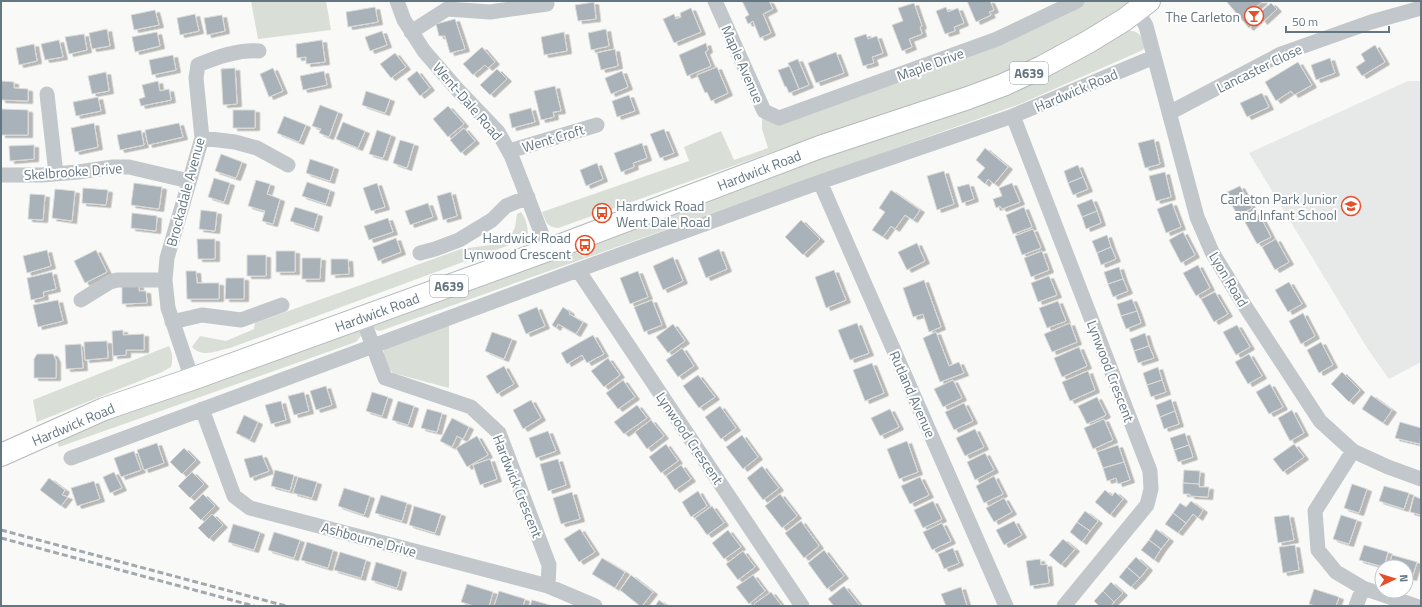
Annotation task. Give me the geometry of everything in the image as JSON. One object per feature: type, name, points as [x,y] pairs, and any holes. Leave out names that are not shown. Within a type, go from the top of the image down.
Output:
[{"type":"main road","name":"Hardwick Road","points":[[1,455],[104,409],[192,379],[548,250],[820,147],[1003,85],[1042,67],[1088,42],[1143,5]]},
{"type":"street","name":"Went-Dale Road","points":[[397,1],[404,20],[424,51],[457,89],[498,132],[509,151],[548,250]]},
{"type":"street","name":"Maple Avenue","points":[[715,1],[764,111],[779,118]]},
{"type":"street","name":"Maple Drive","points":[[779,118],[997,39],[1077,1]]},
{"type":"street","points":[[411,32],[447,9],[490,12],[547,4]]},
{"type":"street","name":"Lyon Road","points":[[1143,5],[1146,26],[1197,217],[1212,252],[1320,421],[1353,451],[1388,467],[1421,479]]},
{"type":"street","name":"Lancaster Close","points":[[1169,113],[1281,54],[1371,22],[1421,8]]},
{"type":"street","name":"Brockadale Avenue","points":[[192,379],[168,308],[165,280],[167,258],[202,138],[196,78],[198,66],[209,61],[248,50],[259,51]]},
{"type":"street","name":"Hardwick Road","points":[[72,458],[372,346],[820,182],[1013,116],[1154,57]]},
{"type":"street","points":[[47,94],[56,174]]},
{"type":"street","name":"Lynwood Crescent","points":[[1013,116],[1150,471],[1151,488],[1147,505],[1064,606]]},
{"type":"street","name":"Went Croft","points":[[509,151],[597,125]]},
{"type":"street","points":[[202,138],[235,142],[257,148],[288,165]]},
{"type":"street","name":"Skelbrooke Drive","points":[[4,175],[56,174],[113,166],[129,166],[189,181]]},
{"type":"street","name":"Rutland Avenue","points":[[820,182],[1006,606]]},
{"type":"street","points":[[420,253],[459,240],[492,220],[506,206],[528,197]]},
{"type":"street","name":"Lynwood Crescent","points":[[578,270],[802,606]]},
{"type":"street","points":[[81,300],[110,282],[117,280],[165,280]]},
{"type":"street","points":[[172,322],[202,315],[241,320],[282,305]]},
{"type":"street","name":"Hardwick Crescent","points":[[362,317],[385,378],[471,407],[499,433],[549,565],[548,586]]},
{"type":"street","name":"Ashbourne Drive","points":[[202,409],[234,496],[250,508],[548,586],[595,606]]},
{"type":"street","points":[[1353,451],[1315,511],[1318,550],[1336,572],[1362,588],[1416,606]]},
{"type":"street","points":[[1356,606],[1362,588]]},
{"type":"shaded area","points":[[251,1],[326,1],[331,30],[258,39]]},
{"type":"shaded area","points":[[1085,1],[1130,1],[1092,29],[1022,66],[941,97],[767,154],[558,228],[547,223],[542,212],[689,161],[684,147],[721,131],[734,160],[768,148],[762,129],[762,118],[1073,8]]},
{"type":"shaded area","points":[[1123,30],[1132,31],[1140,35],[1145,46],[1143,50],[1020,104],[380,331],[376,330],[372,326],[373,322],[574,251],[584,257],[588,254],[577,248]]},
{"type":"shaded area","name":"Carleton Park Junior and Infant School","points":[[1408,81],[1421,81],[1421,362],[1389,379],[1369,351],[1249,153]]},
{"type":"shaded area","points":[[521,212],[527,224],[528,238],[230,348],[205,353],[192,347],[200,336],[226,341],[254,329],[255,323],[461,249],[505,243],[511,236],[515,227],[517,214]]},
{"type":"shaded area","points":[[449,325],[449,388],[393,373],[388,368],[384,358],[384,348]]},
{"type":"shaded area","points":[[358,328],[361,336],[356,342],[59,447],[55,436]]},
{"type":"shaded area","points":[[169,346],[172,356],[171,367],[162,372],[37,422],[33,400]]},
{"type":"building","points":[[742,1],[769,1],[773,9],[763,14],[771,33],[760,38],[753,21],[748,24],[745,17],[749,15]]},
{"type":"building","points":[[967,1],[990,1],[994,10],[989,12],[991,15],[976,22]]},
{"type":"building","name":"The Carleton","points":[[1226,1],[1263,1],[1255,8],[1259,13],[1271,3],[1277,9],[1263,22],[1260,18],[1249,28]]},
{"type":"building","points":[[594,2],[596,19],[578,21],[575,5]]},
{"type":"building","points":[[914,3],[922,26],[920,27],[922,34],[909,39],[912,47],[902,51],[892,25],[903,21],[898,8]]},
{"type":"building","points":[[375,7],[378,22],[348,27],[346,12]]},
{"type":"building","points":[[946,7],[948,12],[958,8],[964,23],[954,27],[955,31],[945,34],[936,11]]},
{"type":"building","points":[[691,8],[701,32],[674,43],[663,19],[674,14],[676,19],[681,17],[680,13]]},
{"type":"building","points":[[155,10],[159,25],[134,30],[131,15]]},
{"type":"building","points":[[195,14],[199,31],[180,35],[177,18]]},
{"type":"building","points":[[222,15],[225,31],[207,35],[204,18]]},
{"type":"building","points":[[455,19],[465,49],[450,53],[445,36],[439,36],[436,24]]},
{"type":"building","points":[[107,29],[110,46],[92,49],[89,33]]},
{"type":"building","points":[[606,29],[609,46],[591,50],[588,33]]},
{"type":"building","points":[[382,31],[387,45],[370,51],[365,37]]},
{"type":"building","points":[[157,32],[160,46],[135,52],[132,37]]},
{"type":"building","points":[[564,32],[567,51],[544,55],[541,37]]},
{"type":"building","points":[[84,34],[87,50],[69,54],[65,37]]},
{"type":"building","points":[[866,34],[868,39],[877,36],[883,53],[872,57],[874,63],[863,66],[854,38]]},
{"type":"building","points":[[59,40],[63,57],[45,60],[41,44]]},
{"type":"building","points":[[322,40],[325,62],[306,64],[306,57],[297,58],[296,44]]},
{"type":"building","points":[[706,43],[708,50],[705,52],[711,66],[687,76],[679,55]]},
{"type":"building","points":[[34,44],[37,61],[19,65],[16,48]]},
{"type":"building","points":[[1375,45],[1385,62],[1362,76],[1356,67],[1365,61],[1361,54]]},
{"type":"building","points":[[482,47],[495,62],[488,68],[485,65],[473,75],[463,64]]},
{"type":"building","points":[[615,49],[618,66],[601,70],[597,53]]},
{"type":"building","points":[[836,52],[844,73],[816,83],[808,63]]},
{"type":"building","points":[[395,53],[406,67],[391,78],[380,64]]},
{"type":"building","points":[[173,55],[176,70],[152,75],[149,60]]},
{"type":"building","points":[[1330,58],[1335,73],[1316,80],[1311,65]]},
{"type":"building","points":[[798,59],[809,85],[799,89],[788,63]]},
{"type":"building","points":[[1298,62],[1312,85],[1294,95],[1291,91],[1276,101],[1265,82]]},
{"type":"building","points":[[790,66],[799,89],[789,93],[778,70]]},
{"type":"building","points":[[717,67],[728,93],[711,101],[707,92],[705,93],[697,75]]},
{"type":"building","points":[[235,68],[237,104],[223,105],[221,69]]},
{"type":"building","points":[[273,68],[283,91],[269,97],[260,74]]},
{"type":"building","points":[[497,69],[507,79],[490,95],[480,85]]},
{"type":"building","points":[[324,71],[327,85],[303,90],[300,76]]},
{"type":"building","points":[[417,71],[430,88],[420,96],[407,79]]},
{"type":"building","points":[[622,71],[628,87],[611,94],[605,78]]},
{"type":"building","points":[[106,72],[109,91],[92,94],[88,76]]},
{"type":"building","points":[[1,81],[14,82],[14,88],[28,89],[28,101],[1,100]]},
{"type":"building","points":[[158,81],[160,91],[169,89],[171,100],[141,106],[139,99],[145,97],[142,85]]},
{"type":"building","points":[[555,86],[561,111],[553,112],[554,117],[541,120],[534,91]]},
{"type":"building","points":[[366,91],[390,99],[385,113],[362,105]]},
{"type":"building","points":[[1262,93],[1269,107],[1247,117],[1240,103]]},
{"type":"building","points":[[629,95],[635,111],[617,117],[612,101]]},
{"type":"building","points":[[98,97],[101,111],[76,116],[73,102]]},
{"type":"building","points":[[320,105],[338,112],[329,137],[319,133],[321,129],[312,126]]},
{"type":"building","points":[[448,106],[464,124],[448,137],[433,119]]},
{"type":"building","points":[[531,108],[535,122],[512,128],[509,114]]},
{"type":"building","points":[[1,109],[28,110],[28,135],[1,135]]},
{"type":"building","points":[[233,110],[255,110],[255,128],[233,128]]},
{"type":"building","points":[[284,116],[306,125],[299,142],[277,133]]},
{"type":"building","points":[[343,122],[365,131],[358,148],[336,139]]},
{"type":"building","points":[[94,123],[98,147],[75,152],[71,128]]},
{"type":"building","points":[[179,123],[183,137],[148,145],[145,130]]},
{"type":"building","points":[[464,128],[475,141],[461,153],[450,140]]},
{"type":"building","points":[[664,129],[674,153],[660,158],[650,134]]},
{"type":"building","points":[[141,130],[144,145],[120,150],[117,135]]},
{"type":"building","points":[[377,130],[391,135],[383,158],[369,154]]},
{"type":"building","points":[[1154,139],[1160,164],[1145,168],[1138,143]]},
{"type":"building","points":[[400,140],[414,144],[407,168],[393,163]]},
{"type":"building","points":[[642,143],[647,158],[633,163],[634,167],[621,172],[614,153]]},
{"type":"building","points":[[34,145],[34,159],[10,161],[9,146]]},
{"type":"building","points":[[985,148],[1008,167],[994,184],[988,179],[985,184],[977,177],[985,168],[976,160]]},
{"type":"building","points":[[221,154],[242,162],[236,178],[215,171]]},
{"type":"building","points":[[310,159],[334,167],[330,181],[306,173]]},
{"type":"building","points":[[597,163],[603,179],[586,186],[580,170]]},
{"type":"building","points":[[1078,165],[1083,177],[1068,183],[1064,171]]},
{"type":"building","points":[[944,171],[954,204],[937,210],[927,176]]},
{"type":"building","points":[[1165,172],[1171,197],[1156,201],[1149,176]]},
{"type":"building","points":[[1083,177],[1088,189],[1073,195],[1068,183]]},
{"type":"building","points":[[214,178],[230,183],[224,202],[208,197]]},
{"type":"building","points":[[256,180],[270,184],[267,194],[280,199],[273,224],[262,221],[265,211],[248,206]]},
{"type":"building","points":[[307,182],[330,190],[326,204],[302,196]]},
{"type":"building","points":[[134,183],[162,187],[159,209],[131,205]]},
{"type":"building","points":[[377,183],[385,207],[371,211],[363,188]]},
{"type":"building","points":[[1012,183],[1020,202],[1002,209],[1000,206],[996,208],[993,199],[1002,196],[999,188]]},
{"type":"building","points":[[969,184],[974,199],[962,203],[957,187]]},
{"type":"building","points":[[1240,186],[1252,208],[1238,216],[1225,193]]},
{"type":"building","points":[[83,188],[108,190],[106,205],[82,203]]},
{"type":"building","points":[[55,189],[75,191],[72,221],[52,218]]},
{"type":"building","points":[[891,190],[920,210],[913,220],[905,215],[895,229],[891,226],[883,237],[872,230],[885,212],[879,208]]},
{"type":"building","points":[[451,192],[457,216],[443,220],[437,196]]},
{"type":"building","points":[[30,194],[45,195],[43,220],[28,219]]},
{"type":"building","points":[[1092,199],[1097,211],[1082,217],[1077,205]]},
{"type":"building","points":[[428,203],[433,217],[410,225],[405,211]]},
{"type":"building","points":[[1172,203],[1181,227],[1166,233],[1157,209]]},
{"type":"building","points":[[295,207],[318,214],[314,229],[290,221]]},
{"type":"building","points":[[1024,207],[1032,227],[1013,234],[1006,215]]},
{"type":"building","points":[[201,210],[217,212],[215,231],[199,229]]},
{"type":"building","points":[[1097,211],[1101,223],[1086,229],[1082,217]]},
{"type":"building","points":[[132,213],[157,216],[156,231],[131,228]]},
{"type":"building","points":[[1259,214],[1271,237],[1257,244],[1245,222]]},
{"type":"building","points":[[388,218],[393,232],[369,240],[364,226]]},
{"type":"building","points":[[801,220],[820,239],[803,255],[785,237]]},
{"type":"building","points":[[1033,229],[1041,248],[1022,255],[1015,236]]},
{"type":"building","points":[[1183,232],[1195,255],[1181,263],[1169,240]]},
{"type":"building","points":[[1107,235],[1111,247],[1097,253],[1092,241]]},
{"type":"building","points":[[396,238],[401,252],[378,261],[373,247]]},
{"type":"building","points":[[197,239],[215,239],[215,259],[198,259]]},
{"type":"building","points":[[1276,239],[1289,262],[1275,270],[1262,247]]},
{"type":"building","points":[[917,243],[925,261],[907,270],[898,252]]},
{"type":"building","points":[[1111,247],[1116,259],[1101,265],[1097,253]]},
{"type":"building","points":[[719,249],[727,269],[706,278],[698,258]]},
{"type":"building","points":[[47,250],[51,266],[27,273],[23,256]]},
{"type":"building","points":[[96,250],[107,272],[85,283],[74,261]]},
{"type":"building","points":[[276,251],[295,251],[295,272],[276,272]]},
{"type":"building","points":[[1042,251],[1049,270],[1031,277],[1024,258]]},
{"type":"building","points":[[247,255],[266,255],[266,276],[247,276]]},
{"type":"building","points":[[673,257],[683,281],[663,290],[653,266]]},
{"type":"building","points":[[302,258],[321,258],[320,279],[302,279]]},
{"type":"building","points":[[331,259],[348,259],[349,274],[331,275]]},
{"type":"building","points":[[1198,265],[1210,288],[1196,296],[1183,273]]},
{"type":"building","points":[[1119,267],[1123,279],[1108,284],[1104,272]]},
{"type":"building","points":[[834,270],[846,300],[826,308],[815,277]]},
{"type":"building","points":[[186,271],[196,271],[197,283],[219,283],[219,299],[187,299]]},
{"type":"building","points":[[638,271],[648,297],[630,304],[620,278]]},
{"type":"building","points":[[52,272],[56,289],[43,292],[44,297],[31,300],[27,278]]},
{"type":"building","points":[[1049,276],[1057,295],[1038,302],[1031,283]]},
{"type":"building","points":[[226,278],[244,278],[244,299],[225,299]]},
{"type":"building","points":[[1123,279],[1128,291],[1113,297],[1108,284]]},
{"type":"building","points":[[924,280],[941,327],[929,332],[923,314],[913,317],[903,288]]},
{"type":"building","points":[[1289,282],[1302,304],[1288,312],[1275,290]]},
{"type":"building","points":[[139,285],[139,291],[146,291],[147,303],[122,304],[122,286]]},
{"type":"building","points":[[1215,292],[1228,314],[1214,322],[1201,299]]},
{"type":"building","points":[[1132,299],[1137,311],[1121,316],[1117,304]]},
{"type":"building","points":[[58,300],[63,321],[38,327],[33,305]]},
{"type":"building","points":[[652,300],[662,325],[644,332],[634,307]]},
{"type":"building","points":[[1058,301],[1066,321],[1047,328],[1039,308]]},
{"type":"building","points":[[537,307],[545,326],[526,334],[518,315]]},
{"type":"building","points":[[563,307],[570,312],[569,314],[583,322],[576,334],[558,324],[556,328],[552,325]]},
{"type":"building","points":[[1137,311],[1141,323],[1126,329],[1121,316]]},
{"type":"building","points":[[1303,313],[1315,336],[1301,344],[1289,321]]},
{"type":"building","points":[[857,323],[869,353],[850,360],[838,330]]},
{"type":"building","points":[[1070,323],[1077,342],[1052,352],[1044,334]]},
{"type":"building","points":[[673,324],[685,341],[668,353],[656,337]]},
{"type":"building","points":[[1237,325],[1250,347],[1236,355],[1223,332]]},
{"type":"building","points":[[123,330],[123,335],[144,334],[144,350],[126,350],[126,355],[113,356],[112,331]]},
{"type":"building","points":[[492,332],[512,339],[504,359],[485,351]]},
{"type":"building","points":[[936,332],[949,366],[959,362],[964,373],[940,382],[923,338]]},
{"type":"building","points":[[1145,333],[1149,346],[1134,351],[1130,339]]},
{"type":"building","points":[[593,335],[604,354],[587,363],[582,355],[567,364],[561,353]]},
{"type":"building","points":[[107,341],[108,358],[85,360],[84,342]]},
{"type":"building","points":[[1321,342],[1333,365],[1319,373],[1307,350]]},
{"type":"building","points":[[81,344],[83,368],[66,369],[65,345]]},
{"type":"building","points":[[1149,346],[1154,358],[1138,363],[1134,351]]},
{"type":"building","points":[[1079,347],[1087,366],[1062,377],[1054,358]]},
{"type":"building","points":[[682,348],[694,366],[678,377],[666,360]]},
{"type":"building","points":[[37,354],[53,354],[56,360],[56,378],[34,378],[34,359]]},
{"type":"building","points":[[1249,354],[1262,376],[1248,384],[1235,362]]},
{"type":"building","points":[[608,358],[620,375],[604,387],[591,371]]},
{"type":"building","points":[[872,363],[884,393],[865,401],[853,370]]},
{"type":"building","points":[[504,366],[514,384],[497,394],[486,376]]},
{"type":"building","points":[[1158,367],[1162,380],[1147,385],[1143,373]]},
{"type":"building","points":[[1088,371],[1095,390],[1070,401],[1062,382]]},
{"type":"building","points":[[1342,372],[1360,390],[1349,402],[1331,384]]},
{"type":"building","points":[[698,375],[715,397],[699,408],[683,386]]},
{"type":"building","points":[[623,380],[635,397],[618,409],[606,393]]},
{"type":"building","points":[[953,380],[962,398],[943,407],[934,389]]},
{"type":"building","points":[[1162,380],[1166,392],[1151,397],[1147,385]]},
{"type":"building","points":[[1270,384],[1283,407],[1269,414],[1256,392]]},
{"type":"building","points":[[326,386],[332,405],[316,410],[310,391]]},
{"type":"building","points":[[304,392],[309,411],[294,415],[288,396]]},
{"type":"building","points":[[372,392],[388,397],[382,416],[366,411]]},
{"type":"building","points":[[1371,395],[1392,410],[1383,423],[1362,409]]},
{"type":"building","points":[[1097,397],[1106,415],[1087,424],[1078,406]]},
{"type":"building","points":[[1171,399],[1175,411],[1160,417],[1156,405]]},
{"type":"building","points":[[531,400],[541,418],[523,429],[513,410]]},
{"type":"building","points":[[281,401],[286,420],[271,424],[265,405]]},
{"type":"building","points":[[398,401],[414,406],[408,425],[392,420]]},
{"type":"building","points":[[964,403],[973,421],[954,430],[945,412]]},
{"type":"building","points":[[637,405],[647,418],[624,434],[614,422]]},
{"type":"building","points":[[720,406],[736,428],[721,439],[705,417]]},
{"type":"building","points":[[427,409],[442,413],[437,432],[421,428]]},
{"type":"building","points":[[890,409],[899,427],[880,436],[871,418]]},
{"type":"building","points":[[1292,410],[1304,433],[1290,441],[1278,418]]},
{"type":"building","points":[[1175,411],[1179,424],[1164,429],[1160,417]]},
{"type":"building","points":[[244,415],[258,422],[250,440],[236,433]]},
{"type":"building","points":[[452,418],[469,427],[463,439],[457,436],[452,447],[440,441]]},
{"type":"building","points":[[1104,419],[1113,440],[1093,449],[1084,428]]},
{"type":"building","points":[[651,420],[664,436],[647,449],[635,432]]},
{"type":"building","points":[[1400,422],[1421,428],[1420,444],[1395,438]]},
{"type":"building","points":[[975,429],[984,447],[965,456],[956,438]]},
{"type":"building","points":[[548,431],[556,451],[536,458],[529,438]]},
{"type":"building","points":[[1185,433],[1189,445],[1174,450],[1170,438]]},
{"type":"building","points":[[742,435],[758,457],[743,469],[726,447]]},
{"type":"building","points":[[477,436],[488,455],[467,467],[456,448]]},
{"type":"building","points":[[907,441],[918,472],[899,479],[887,449]]},
{"type":"building","points":[[157,443],[164,463],[144,470],[137,450]]},
{"type":"building","points":[[666,444],[678,461],[661,473],[649,457]]},
{"type":"building","points":[[1294,444],[1304,457],[1283,472],[1273,459]]},
{"type":"building","points":[[1118,445],[1124,462],[1103,468],[1097,452]]},
{"type":"building","points":[[1189,445],[1193,457],[1178,462],[1174,450]]},
{"type":"building","points":[[184,448],[196,460],[182,474],[170,462]]},
{"type":"building","points":[[134,451],[141,470],[121,477],[114,458]]},
{"type":"building","points":[[985,453],[994,470],[975,480],[967,462]]},
{"type":"building","points":[[262,455],[269,471],[250,478],[244,459]]},
{"type":"building","points":[[490,459],[497,479],[480,485],[473,465]]},
{"type":"building","points":[[558,459],[566,485],[548,491],[540,464]]},
{"type":"building","points":[[1124,462],[1130,480],[1118,484],[1116,478],[1107,481],[1103,468]]},
{"type":"building","points":[[681,465],[691,479],[675,490],[666,476]]},
{"type":"building","points":[[762,466],[779,488],[763,500],[747,478]]},
{"type":"building","points":[[275,470],[294,475],[290,491],[271,486]]},
{"type":"building","points":[[1184,470],[1200,471],[1199,484],[1183,483]]},
{"type":"building","points":[[114,472],[122,488],[110,493],[103,477]]},
{"type":"building","points":[[192,472],[204,484],[190,498],[178,486]]},
{"type":"building","points":[[994,476],[1003,494],[984,503],[976,486]]},
{"type":"building","points":[[298,477],[317,482],[312,498],[293,493]]},
{"type":"building","points":[[920,477],[929,495],[910,504],[901,486]]},
{"type":"building","points":[[49,478],[65,490],[62,495],[68,497],[61,506],[40,490]]},
{"type":"building","points":[[94,481],[100,499],[77,506],[71,488]]},
{"type":"building","points":[[1183,483],[1199,484],[1199,487],[1209,487],[1208,497],[1183,494]]},
{"type":"building","points":[[1352,484],[1367,489],[1359,513],[1344,508]]},
{"type":"building","points":[[1384,486],[1409,493],[1404,509],[1379,501]]},
{"type":"building","points":[[344,488],[370,496],[364,515],[338,506]]},
{"type":"building","points":[[1105,490],[1112,496],[1115,492],[1123,499],[1110,515],[1095,502]]},
{"type":"building","points":[[698,491],[707,506],[691,517],[682,502]]},
{"type":"building","points":[[572,492],[580,519],[561,524],[553,498]]},
{"type":"building","points":[[203,494],[215,506],[201,520],[189,508]]},
{"type":"building","points":[[780,494],[797,516],[782,528],[765,506]]},
{"type":"building","points":[[381,495],[407,503],[402,521],[375,513]]},
{"type":"building","points":[[1414,496],[1421,499],[1421,515],[1410,512]]},
{"type":"building","points":[[1004,498],[1012,512],[994,522],[986,508]]},
{"type":"building","points":[[933,501],[942,519],[923,528],[914,510]]},
{"type":"building","points":[[1191,501],[1203,510],[1198,518],[1193,514],[1186,523],[1173,513],[1180,503],[1186,507]]},
{"type":"building","points":[[414,506],[441,514],[435,533],[409,525]]},
{"type":"building","points":[[712,506],[724,523],[707,535],[695,518]]},
{"type":"building","points":[[1085,511],[1098,521],[1090,531],[1077,522]]},
{"type":"building","points":[[1173,513],[1186,523],[1178,533],[1165,524]]},
{"type":"building","points":[[212,514],[223,525],[209,539],[198,528]]},
{"type":"building","points":[[1289,515],[1294,540],[1278,543],[1274,517]]},
{"type":"building","points":[[1341,515],[1357,520],[1349,544],[1333,539]]},
{"type":"building","points":[[801,521],[819,546],[804,558],[785,533]]},
{"type":"building","points":[[1014,521],[1022,535],[1004,545],[996,530]]},
{"type":"building","points":[[1077,522],[1090,531],[1082,542],[1070,532]]},
{"type":"building","points":[[942,523],[951,541],[932,550],[923,532]]},
{"type":"building","points":[[233,524],[260,532],[254,550],[228,542]]},
{"type":"building","points":[[580,529],[595,552],[579,562],[564,539]]},
{"type":"building","points":[[1156,529],[1169,539],[1161,549],[1149,540]]},
{"type":"building","points":[[728,530],[741,547],[724,559],[712,543]]},
{"type":"building","points":[[274,532],[300,540],[294,558],[268,550]]},
{"type":"building","points":[[1063,539],[1075,549],[1061,565],[1049,555]]},
{"type":"building","points":[[1149,540],[1161,549],[1154,560],[1141,550]]},
{"type":"building","points":[[307,542],[333,550],[328,568],[301,560]]},
{"type":"building","points":[[1295,545],[1299,570],[1283,573],[1279,547]]},
{"type":"building","points":[[1364,545],[1388,552],[1386,559],[1374,559],[1374,564],[1359,560]]},
{"type":"building","points":[[953,548],[959,563],[944,569],[938,554]]},
{"type":"building","points":[[824,550],[844,576],[827,589],[808,563]]},
{"type":"building","points":[[743,551],[755,567],[738,580],[726,564]]},
{"type":"building","points":[[340,552],[366,560],[361,578],[334,570]]},
{"type":"building","points":[[1392,555],[1406,559],[1391,559]]},
{"type":"building","points":[[1136,557],[1148,568],[1140,578],[1127,567]]},
{"type":"building","points":[[602,558],[625,572],[615,588],[592,574]]},
{"type":"building","points":[[1040,559],[1041,565],[1047,564],[1049,583],[1030,586],[1026,561]]},
{"type":"building","points":[[1414,561],[1417,562],[1414,572]]},
{"type":"building","points":[[376,562],[402,570],[397,588],[371,580]]},
{"type":"building","points":[[1127,567],[1140,578],[1131,587],[1119,577]]},
{"type":"building","points":[[631,575],[653,592],[642,606],[620,590]]},
{"type":"building","points":[[753,575],[765,591],[749,604],[736,587]]},
{"type":"building","points":[[1111,582],[1123,593],[1114,602],[1103,591]]},
{"type":"building","points":[[467,584],[493,592],[489,606],[474,606],[461,602]]},
{"type":"building","points":[[844,586],[860,606],[834,606],[828,599]]},
{"type":"building","points":[[961,587],[967,606],[946,606],[941,594]]},
{"type":"building","points":[[1314,589],[1339,597],[1336,606],[1315,606],[1309,604]]},
{"type":"building","points":[[499,591],[525,599],[523,606],[494,606]]},
{"type":"building","points":[[1103,591],[1114,602],[1111,606],[1099,606],[1094,601]]},
{"type":"building","points":[[771,592],[782,606],[756,606],[754,604]]},
{"type":"building","points":[[532,600],[553,606],[530,606]]},
{"type":"building","points":[[659,600],[667,606],[655,606]]},
{"type":"railway","points":[[1,530],[286,606]]},
{"type":"railway","points":[[1,538],[254,606]]},
{"type":"place","name":"The Carleton","points":[[1254,16]]},
{"type":"place","name":"Carleton Park Junior and Infant School","points":[[1351,206]]},
{"type":"place","name":"Hardwick Road Went Dale Road","points":[[602,213]]},
{"type":"place","name":"Hardwick Road Lynwood Crescent","points":[[585,245]]}]
